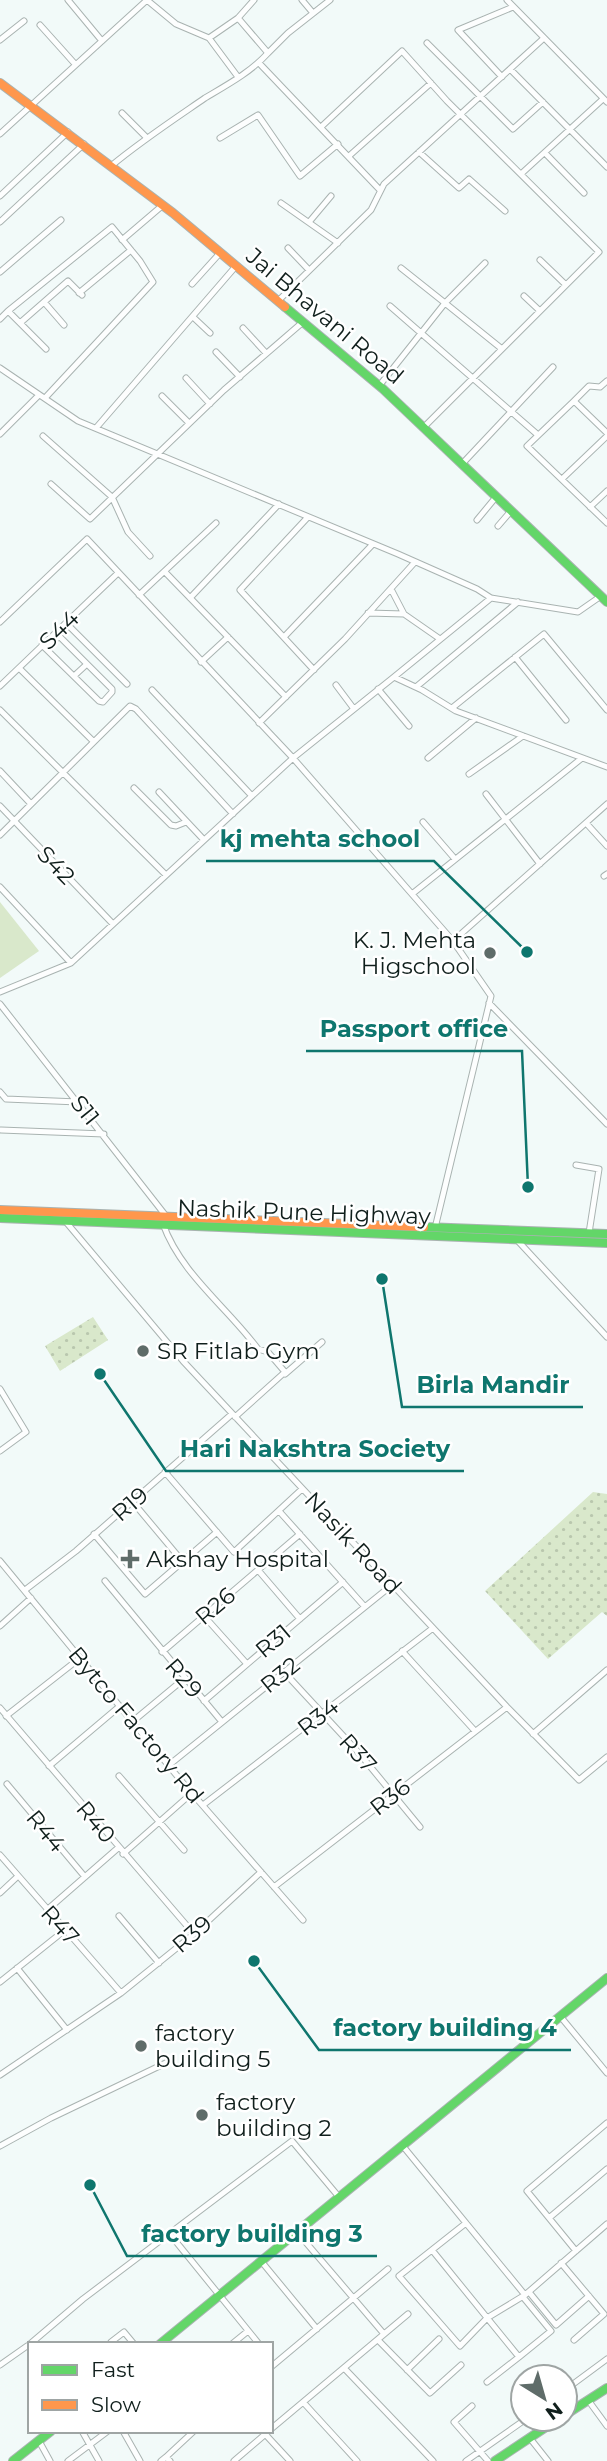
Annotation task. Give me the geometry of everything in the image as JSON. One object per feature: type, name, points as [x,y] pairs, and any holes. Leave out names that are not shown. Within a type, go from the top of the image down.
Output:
[{"type":"main road","name":"Jai Bhavani Road","points":[[0,83],[163,205],[379,386],[604,599]]},
{"type":"main road","name":"Nashik Pune Highway","points":[[0,1210],[517,1236],[607,1234]]},
{"type":"main road","name":"Nashik Pune Highway","points":[[0,1217],[435,1227],[607,1243]]},
{"type":"main road","points":[[162,2342],[607,1978]]},
{"type":"main road","points":[[579,2406],[607,2388]]},
{"type":"main road","points":[[13,2461],[49,2433]]},
{"type":"main road","points":[[495,2461],[535,2433]]},
{"type":"street","points":[[68,0],[102,41]]},
{"type":"street","points":[[0,134],[147,0],[176,24],[209,38],[238,77]]},
{"type":"street","points":[[209,38],[239,18],[254,0]]},
{"type":"street","points":[[302,0],[313,13]]},
{"type":"street","points":[[111,166],[146,137],[259,63],[282,38],[330,0]]},
{"type":"street","points":[[507,0],[605,101],[521,174]]},
{"type":"street","points":[[502,77],[458,30],[513,7]]},
{"type":"street","points":[[239,18],[268,53]]},
{"type":"street","points":[[0,40],[24,21]]},
{"type":"street","points":[[40,25],[75,64]]},
{"type":"street","points":[[278,301],[371,209],[384,184],[544,38]]},
{"type":"street","points":[[427,43],[513,129],[543,102]]},
{"type":"street","points":[[321,127],[402,51],[599,252],[424,427]]},
{"type":"street","points":[[259,63],[380,190]]},
{"type":"street","points":[[510,69],[607,167]]},
{"type":"street","points":[[349,156],[431,83]]},
{"type":"street","points":[[122,113],[146,137]]},
{"type":"street","points":[[220,138],[258,115],[300,176],[338,144]]},
{"type":"street","points":[[0,196],[68,132]]},
{"type":"street","points":[[0,222],[84,144]]},
{"type":"street","points":[[419,152],[459,188],[469,178],[505,211]]},
{"type":"street","points":[[545,153],[584,193]]},
{"type":"street","points":[[310,221],[331,196]]},
{"type":"street","points":[[281,203],[338,243]]},
{"type":"street","points":[[122,240],[163,205]]},
{"type":"street","points":[[0,272],[61,220]]},
{"type":"street","points":[[0,319],[112,228],[153,282],[42,397],[0,434]]},
{"type":"street","points":[[288,248],[309,270]]},
{"type":"street","points":[[20,323],[68,281],[80,294],[131,250]]},
{"type":"street","points":[[192,284],[220,253]]},
{"type":"street","points":[[540,260],[566,285]]},
{"type":"street","points":[[379,386],[445,303],[485,263]]},
{"type":"street","points":[[96,428],[236,266]]},
{"type":"street","points":[[401,268],[502,349]]},
{"type":"street","points":[[524,296],[540,311]]},
{"type":"street","points":[[44,302],[64,325]]},
{"type":"street","points":[[390,306],[538,435]]},
{"type":"street","points":[[8,311],[46,349]]},
{"type":"street","points":[[193,317],[210,333]]},
{"type":"street","points":[[51,484],[90,519],[210,404],[303,322]]},
{"type":"street","points":[[243,328],[266,353]]},
{"type":"street","points":[[216,352],[240,377]]},
{"type":"street","points":[[462,464],[553,366]]},
{"type":"street","points":[[0,369],[78,421],[373,544],[477,589],[491,598],[578,612],[604,599]]},
{"type":"street","points":[[186,378],[210,404]]},
{"type":"street","points":[[607,381],[600,387],[589,386],[527,446],[607,523]]},
{"type":"street","points":[[162,396],[189,424]]},
{"type":"street","points":[[562,479],[607,435],[574,401]]},
{"type":"street","points":[[43,436],[111,497],[128,532],[150,556]]},
{"type":"street","points":[[590,507],[607,491]]},
{"type":"street","points":[[477,520],[496,497]]},
{"type":"street","points":[[190,598],[279,504]]},
{"type":"street","points":[[498,526],[511,511]]},
{"type":"street","points":[[308,517],[240,590],[314,670]]},
{"type":"street","points":[[139,595],[216,523]]},
{"type":"street","points":[[0,622],[87,539],[293,758],[453,941],[491,996],[435,1227]]},
{"type":"street","points":[[284,637],[373,544]]},
{"type":"street","points":[[259,723],[314,670],[415,562]]},
{"type":"street","points":[[165,572],[286,696]]},
{"type":"street","name":"S44","points":[[0,686],[58,634],[118,573]]},
{"type":"street","points":[[391,589],[404,614],[440,639]]},
{"type":"street","points":[[0,992],[71,963],[293,758],[491,598]]},
{"type":"street","points":[[416,687],[518,602]]},
{"type":"street","points":[[368,613],[404,614]]},
{"type":"street","points":[[66,623],[127,684]]},
{"type":"street","points":[[44,647],[100,702],[112,692],[58,634]]},
{"type":"street","points":[[452,708],[544,634],[607,710]]},
{"type":"street","points":[[201,662],[228,637]]},
{"type":"street","points":[[515,657],[566,720]]},
{"type":"street","points":[[74,676],[87,664]]},
{"type":"street","points":[[19,668],[93,741]]},
{"type":"street","points":[[394,677],[452,708],[607,768]]},
{"type":"street","points":[[336,685],[354,709]]},
{"type":"street","points":[[378,689],[409,726]]},
{"type":"street","points":[[152,690],[252,796]]},
{"type":"street","points":[[0,835],[126,708],[133,706],[233,814]]},
{"type":"street","points":[[0,710],[166,875]]},
{"type":"street","points":[[428,758],[476,718]]},
{"type":"street","points":[[469,774],[523,736]]},
{"type":"street","points":[[412,894],[582,758]]},
{"type":"street","points":[[0,771],[31,804]]},
{"type":"street","points":[[134,789],[172,826],[187,821]]},
{"type":"street","points":[[159,792],[204,840]]},
{"type":"street","points":[[486,794],[540,864]]},
{"type":"street","points":[[453,941],[607,804]]},
{"type":"street","name":"S42","points":[[0,806],[113,924]]},
{"type":"street","points":[[423,822],[455,859]]},
{"type":"street","points":[[586,823],[607,846]]},
{"type":"street","points":[[0,887],[71,963]]},
{"type":"street","points":[[489,1003],[607,1124]]},
{"type":"street","name":"S11","points":[[0,1004],[104,1134],[164,1220],[188,1270],[258,1349],[271,1354],[285,1374]]},
{"type":"street","points":[[0,1092],[6,1099],[79,1102]]},
{"type":"street","points":[[1,1130],[104,1134]]},
{"type":"street","points":[[576,1165],[599,1170],[589,1233]]},
{"type":"street","name":"Nasik Road","points":[[64,1220],[233,1416],[579,1780],[607,1757]]},
{"type":"street","points":[[517,1236],[607,1337]]},
{"type":"street","name":"R19","points":[[25,1590],[322,1342]]},
{"type":"street","points":[[0,1389],[26,1432],[0,1451]]},
{"type":"street","points":[[165,1472],[234,1552],[302,1489]]},
{"type":"street","points":[[132,1502],[183,1562]]},
{"type":"street","points":[[279,1511],[365,1607]]},
{"type":"street","points":[[94,1534],[145,1594],[217,1532]]},
{"type":"street","name":"R26","points":[[162,1652],[300,1534]]},
{"type":"street","name":"Bytco Factory Rd","points":[[0,1560],[132,1722],[303,1920]]},
{"type":"street","points":[[258,1570],[300,1619]]},
{"type":"street","name":"R29","points":[[105,1581],[222,1722]]},
{"type":"street","name":"R31","points":[[204,1701],[343,1582]]},
{"type":"street","name":"R32","points":[[169,1765],[392,1585]]},
{"type":"street","points":[[0,1626],[31,1598]]},
{"type":"street","points":[[204,1616],[247,1664]]},
{"type":"street","name":"R34","points":[[203,1805],[433,1628]]},
{"type":"street","points":[[402,1651],[475,1731]]},
{"type":"street","points":[[6,1716],[79,1658]]},
{"type":"street","points":[[533,1734],[607,1670]]},
{"type":"street","name":"R37","points":[[284,1672],[394,1794],[420,1827]]},
{"type":"street","points":[[132,1722],[185,1678]]},
{"type":"street","points":[[49,1766],[120,1706]]},
{"type":"street","name":"R36","points":[[274,1887],[507,1707]]},
{"type":"street","name":"R40","points":[[0,1709],[194,1934]]},
{"type":"street","points":[[119,1776],[184,1850]]},
{"type":"street","name":"R44","points":[[6,1784],[85,1877]]},
{"type":"street","points":[[47,1910],[192,1793]]},
{"type":"street","name":"R47","points":[[0,1855],[121,1993]]},
{"type":"street","name":"R39","points":[[0,2075],[121,1993],[194,1934],[261,1872]]},
{"type":"street","points":[[0,1893],[17,1877]]},
{"type":"street","points":[[119,1916],[159,1963]]},
{"type":"street","points":[[0,1982],[65,1930]]},
{"type":"street","points":[[17,1968],[67,2030]]},
{"type":"street","points":[[560,2016],[607,2073]]},
{"type":"street","points":[[0,2146],[51,2118],[172,2060]]},
{"type":"street","points":[[576,2251],[527,2191],[607,2123]]},
{"type":"street","points":[[34,2342],[83,2299],[292,2141],[339,2197]]},
{"type":"street","points":[[402,2145],[526,2295],[551,2331],[487,2382]]},
{"type":"street","points":[[549,2218],[607,2169]]},
{"type":"street","points":[[466,2223],[399,2276],[460,2346],[487,2318],[526,2295],[607,2224]]},
{"type":"street","points":[[297,2232],[384,2334]]},
{"type":"street","points":[[169,2233],[257,2342]]},
{"type":"street","points":[[432,2250],[519,2357]]},
{"type":"street","points":[[261,2261],[317,2329]]},
{"type":"street","points":[[561,2263],[604,2314],[574,2340]]},
{"type":"street","points":[[273,2362],[388,2269]]},
{"type":"street","points":[[526,2295],[556,2325],[589,2296]]},
{"type":"street","points":[[273,2428],[408,2314]]},
{"type":"street","points":[[234,2342],[248,2331]]},
{"type":"street","points":[[111,2342],[124,2332],[132,2342]]},
{"type":"street","points":[[407,2370],[439,2339]]},
{"type":"street","points":[[378,2340],[430,2393],[461,2365]]},
{"type":"street","points":[[0,2365],[28,2347]]},
{"type":"street","points":[[579,2380],[607,2359]]},
{"type":"street","points":[[344,2368],[433,2461]]},
{"type":"street","points":[[588,2400],[607,2426]]},
{"type":"street","points":[[303,2402],[357,2461]]},
{"type":"street","points":[[472,2406],[454,2422],[488,2461]]},
{"type":"street","points":[[466,2461],[509,2431]]},
{"type":"street","points":[[83,2433],[99,2461]]},
{"type":"street","points":[[68,2461],[105,2433]]},
{"type":"street","points":[[124,2433],[139,2461]]},
{"type":"street","points":[[166,2460],[190,2433]]},
{"type":"street","points":[[238,2460],[267,2433]]},
{"type":"street","points":[[269,2433],[290,2461]]},
{"type":"street","points":[[529,2437],[548,2461]]},
{"type":"street","points":[[39,2441],[50,2461]]},
{"type":"green space","points":[[0,902],[39,951],[0,978]]},
{"type":"green space","points":[[93,1317],[108,1340],[60,1371],[45,1346]]},
{"type":"green space","points":[[593,1492],[607,1494],[607,1616],[602,1612],[548,1659],[485,1591]]},
{"type":"traffic: fast","points":[[285,307],[383,389],[607,602]]},
{"type":"traffic: fast","points":[[0,1218],[607,1243]]},
{"type":"traffic: fast","points":[[424,1227],[607,1234]]},
{"type":"traffic: fast","points":[[162,2342],[607,1978]]},
{"type":"traffic: fast","points":[[579,2406],[607,2388]]},
{"type":"traffic: fast","points":[[13,2461],[48,2433]]},
{"type":"traffic: fast","points":[[495,2461],[537,2433]]},
{"type":"traffic: slow","points":[[0,83],[173,213],[285,307]]},
{"type":"traffic: slow","points":[[0,1210],[424,1227]]},
{"type":"place","name":"kj mehta school","points":[[527,952]]},
{"type":"place","name":"K. J. Mehta Higschool","points":[[490,953]]},
{"type":"place","name":"Passport office","points":[[528,1187]]},
{"type":"place","name":"Birla Mandir","points":[[382,1279]]},
{"type":"place","name":"SR Fitlab Gym","points":[[143,1351]]},
{"type":"place","name":"Hari Nakshtra Society","points":[[100,1374]]},
{"type":"place","name":"Akshay Hospital","points":[[130,1559]]},
{"type":"place","name":"factory building 4","points":[[254,1961]]},
{"type":"place","name":"factory building 5","points":[[141,2046]]},
{"type":"place","name":"factory building 2","points":[[202,2115]]},
{"type":"place","name":"factory building 3","points":[[90,2185]]}]
